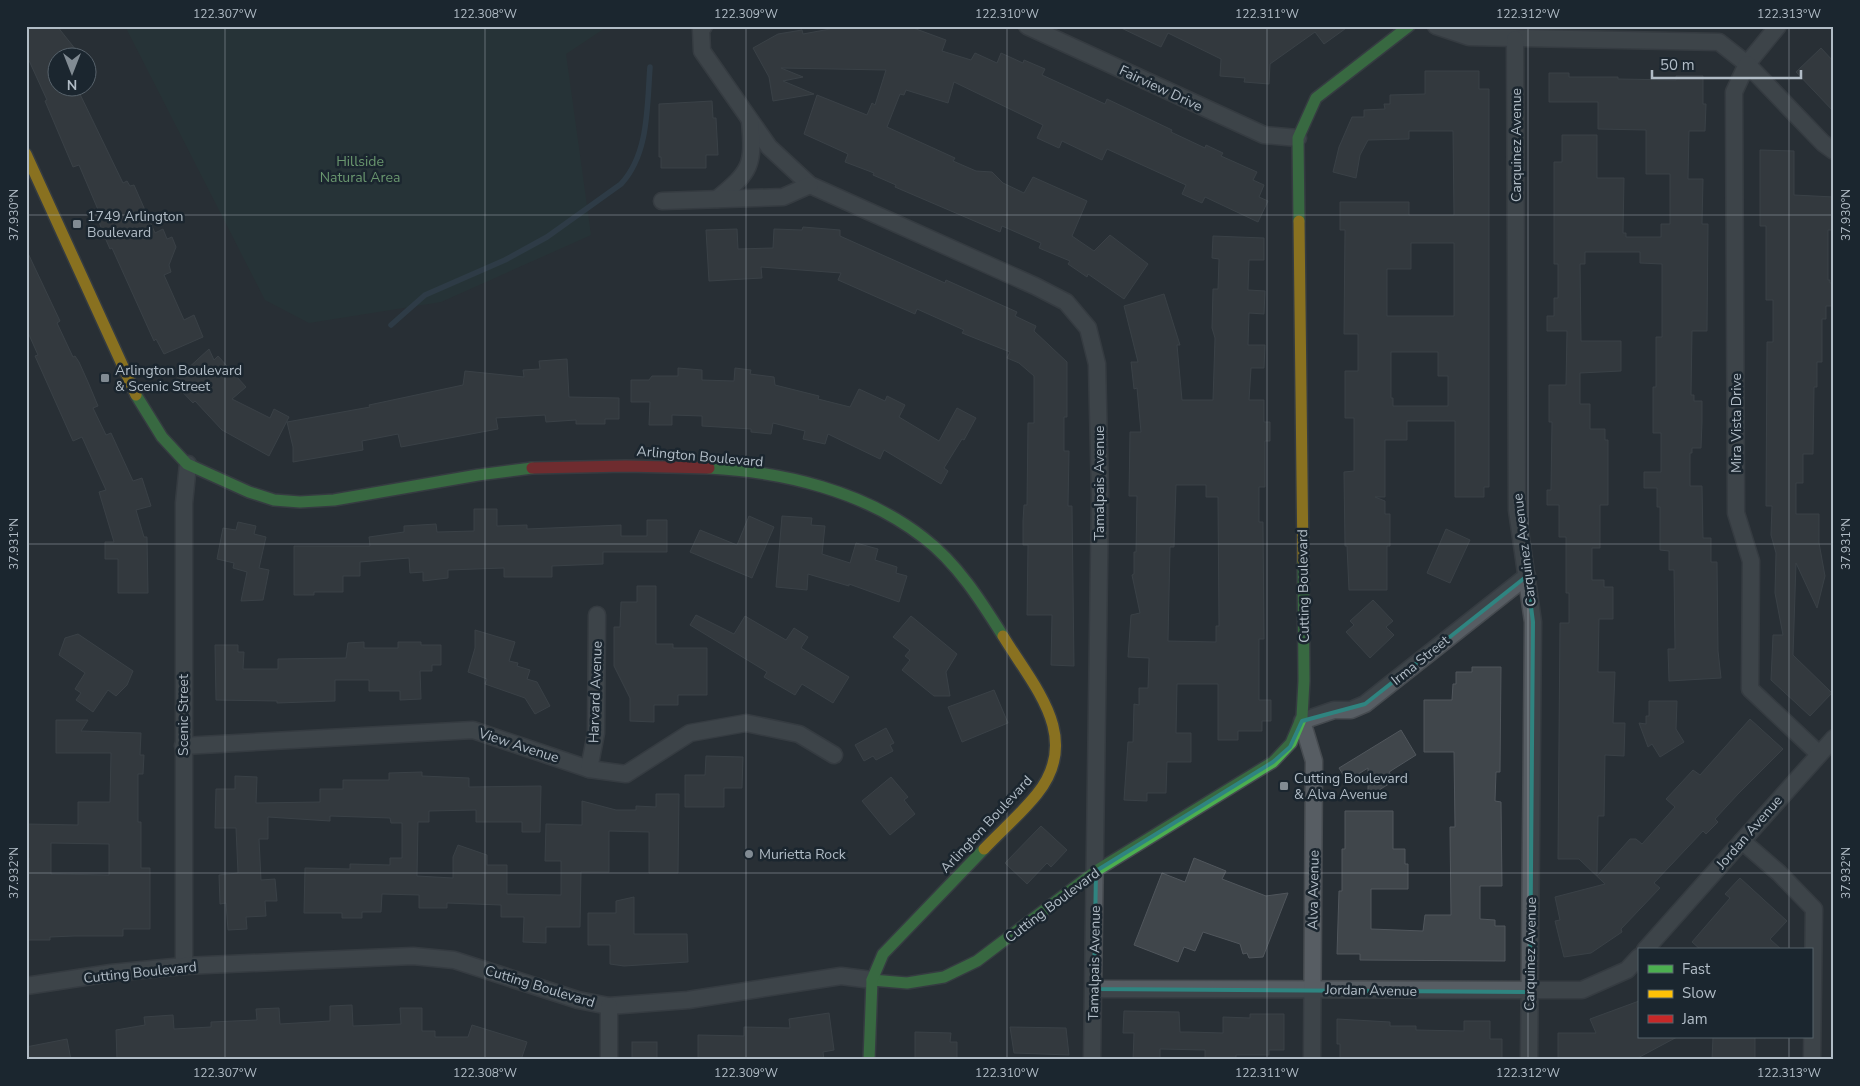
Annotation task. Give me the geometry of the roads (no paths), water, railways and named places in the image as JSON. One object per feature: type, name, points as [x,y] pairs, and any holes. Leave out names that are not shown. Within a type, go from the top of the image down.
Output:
[{"type":"main road","name":"Cutting Boulevard","points":[[872,980],[907,984],[944,977],[977,961],[1096,871],[1272,762],[1290,747],[1302,721],[1298,138],[1316,98],[1409,26]]},
{"type":"main road","name":"Arlington Boulevard","points":[[26,154],[141,406],[158,432],[188,464],[244,491],[282,501],[319,502],[379,494],[520,469],[642,465],[730,471],[811,483],[863,500],[914,530],[948,560],[986,610],[1052,717],[1058,748],[1055,765],[1049,779],[882,954],[872,980],[869,1060]]},
{"type":"street","name":"Tamalpais Avenue","points":[[704,26],[701,30],[702,51],[739,107],[769,147],[810,185],[1035,286],[1066,302],[1088,328],[1097,364],[1100,486],[1092,1060]]},
{"type":"street","name":"Fairview Drive","points":[[1027,26],[1264,135],[1298,138]]},
{"type":"street","points":[[1436,26],[1469,36],[1516,39],[1719,42],[1747,64],[1823,143],[1834,151]]},
{"type":"street","name":"Mira Vista Drive","points":[[1778,26],[1747,64],[1734,92],[1736,513],[1751,561],[1750,689],[1818,753]]},
{"type":"street","name":"Carquinez Avenue","points":[[1516,39],[1517,510],[1533,622],[1529,1060]]},
{"type":"street","points":[[717,199],[738,182],[749,167],[752,148],[750,122]]},
{"type":"street","points":[[662,201],[783,197],[810,185]]},
{"type":"street","name":"Scenic Street","points":[[184,966],[184,503],[188,464]]},
{"type":"street","name":"Irma Street","points":[[1302,721],[1334,710],[1351,710],[1365,704],[1527,576]]},
{"type":"street","name":"Harvard Avenue","points":[[589,769],[596,733],[597,615]]},
{"type":"street","name":"Alva Avenue","points":[[1302,721],[1314,761],[1312,1060]]},
{"type":"street","name":"View Avenue","points":[[183,746],[473,730],[589,769],[626,774],[690,733],[746,723],[799,734],[834,755]]},
{"type":"street","name":"Jordan Avenue","points":[[1647,948],[1818,753],[1834,738]]},
{"type":"street","points":[[1742,841],[1779,872],[1814,909],[1812,1060]]},
{"type":"street","name":"Cutting Boulevard","points":[[26,986],[111,973],[184,966],[413,956],[454,960],[578,1000],[609,1006],[688,1000],[840,976],[872,980]]},
{"type":"street","name":"Jordan Avenue","points":[[1094,989],[1530,992],[1582,990],[1627,970],[1638,958]]},
{"type":"street","points":[[609,1006],[609,1060]]},
{"type":"waterway","points":[[391,325],[425,295],[505,260],[547,237],[621,184],[637,159],[642,144],[647,113],[650,67]]},
{"type":"place","name":"1749 Arlington Boulevard","points":[[77,224]]},
{"type":"place","name":"Arlington Boulevard & Scenic Street","points":[[105,378]]},
{"type":"place","name":"Cutting Boulevard & Alva Avenue","points":[[1284,786]]},
{"type":"place","name":"Murietta Rock","points":[[749,854]]},
{"type":"park label","name":"Hillside Natural Area","points":[[360,170]]}]
